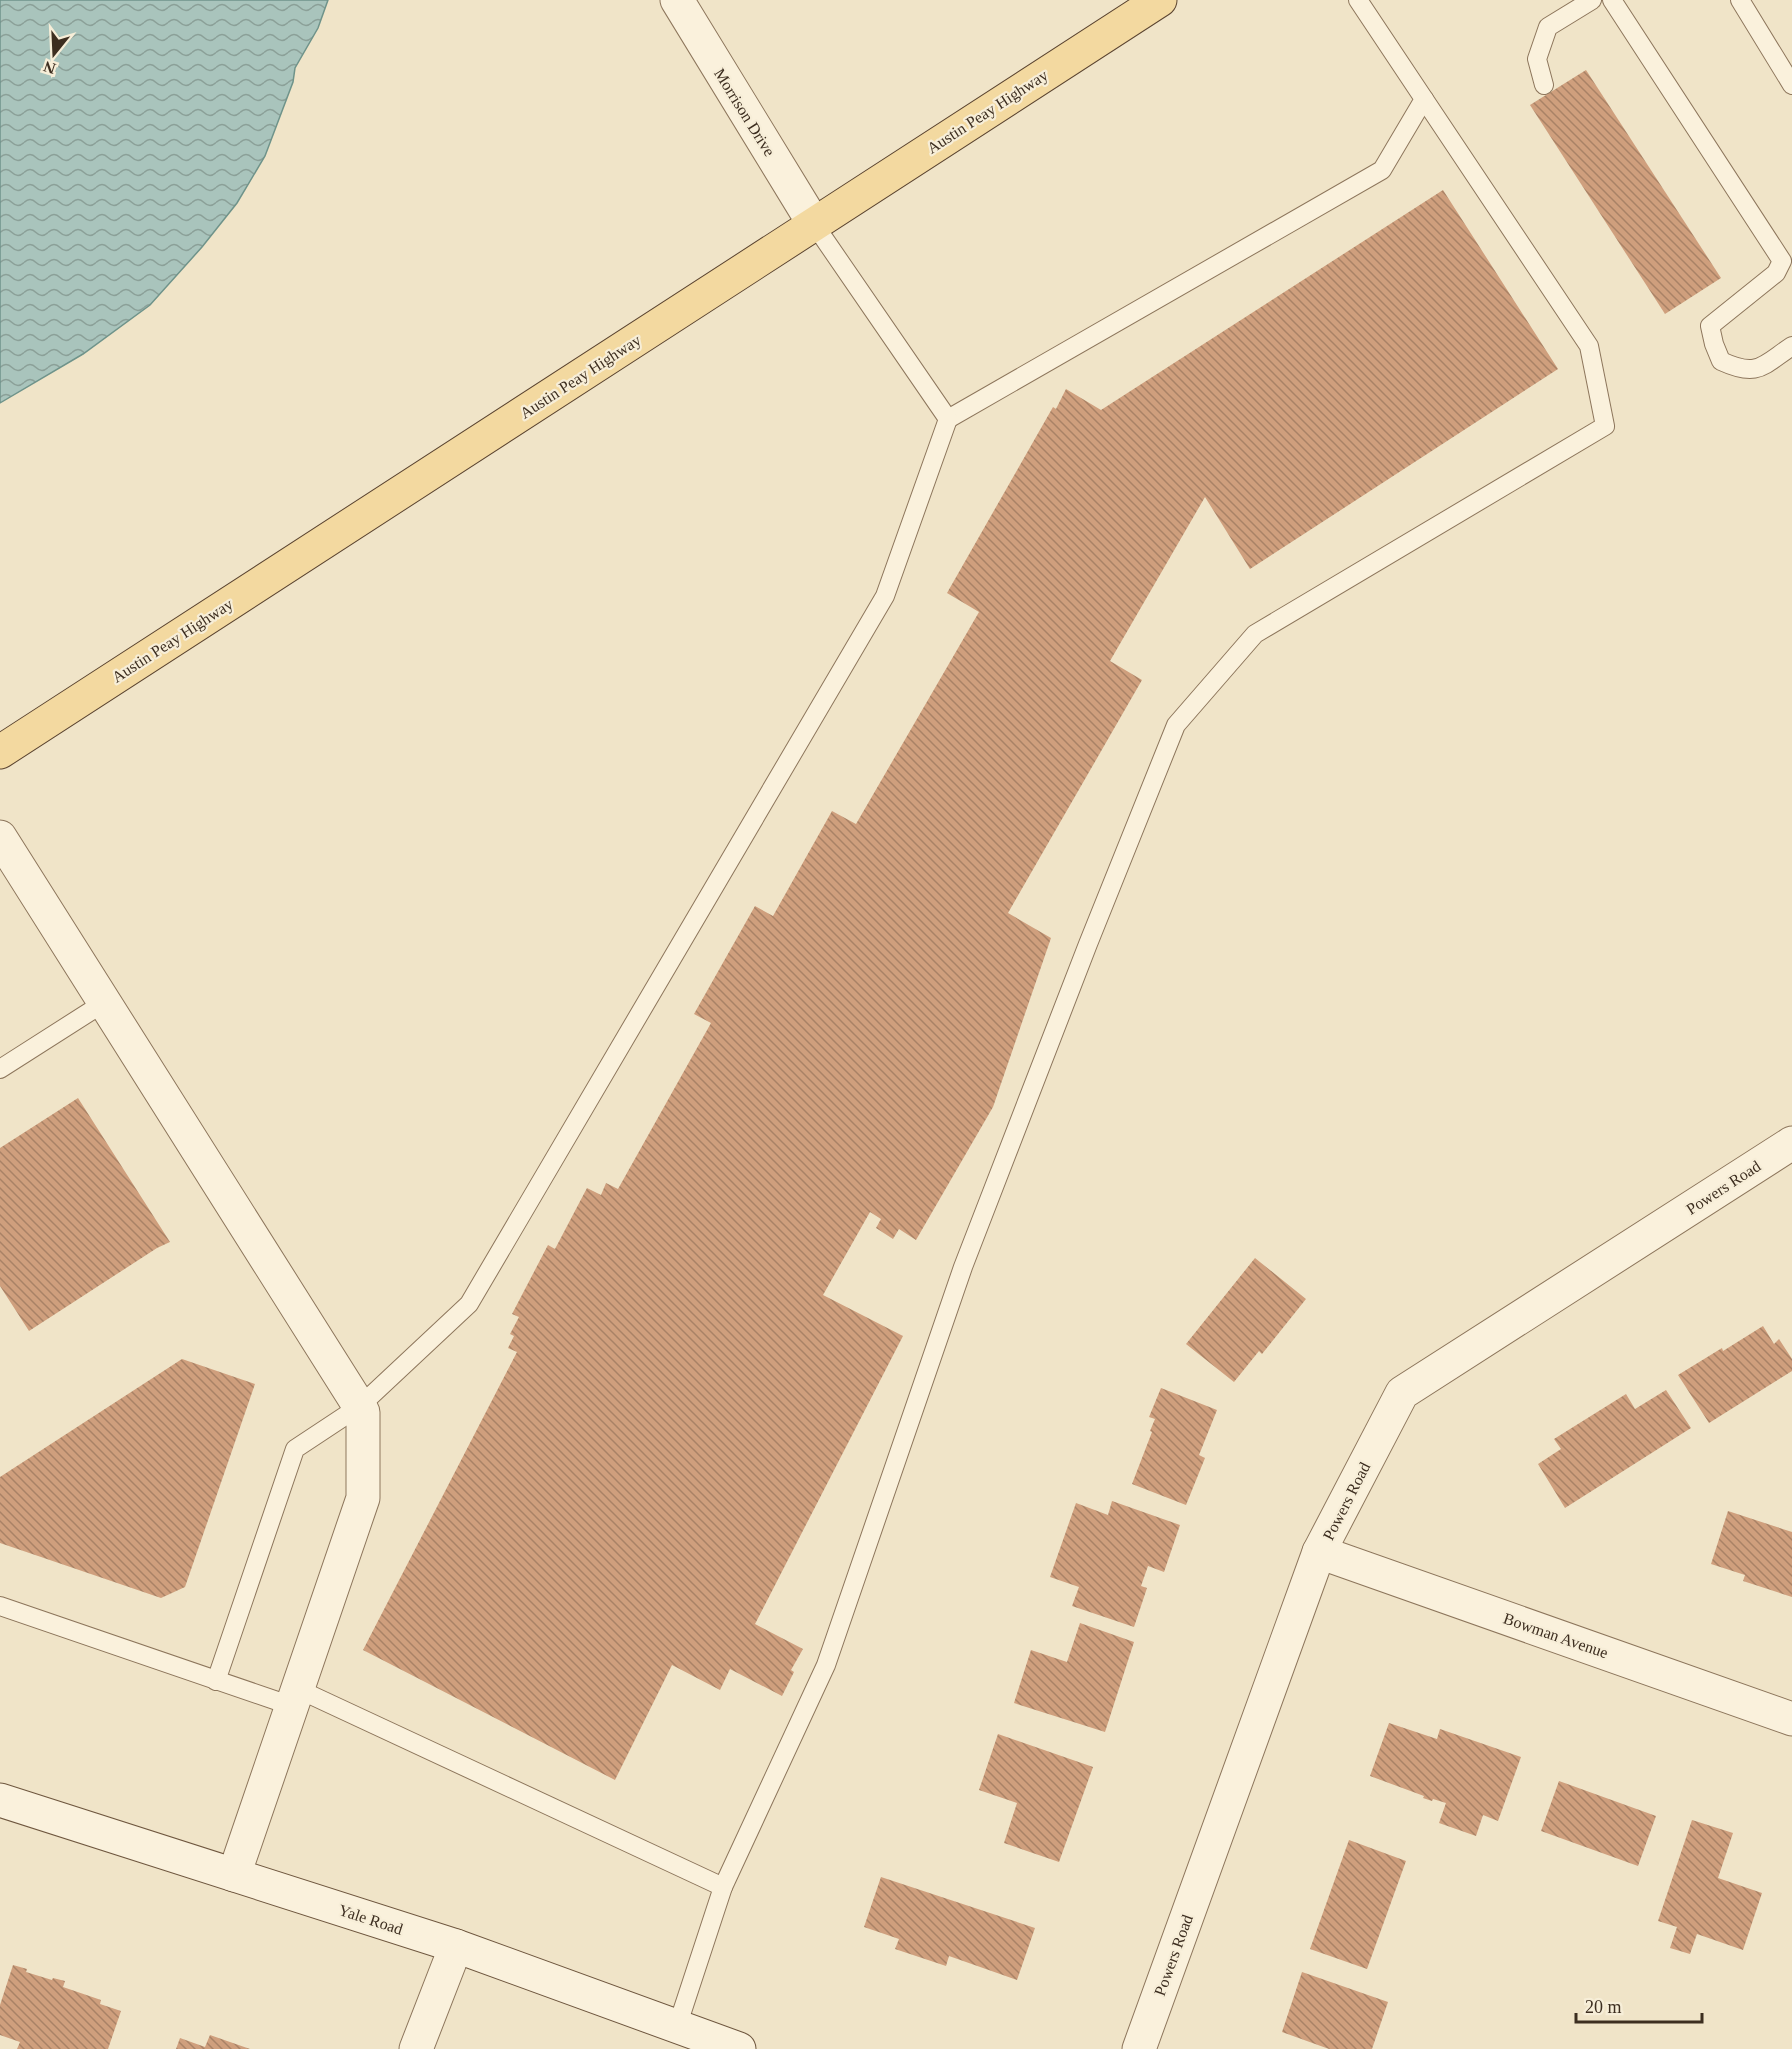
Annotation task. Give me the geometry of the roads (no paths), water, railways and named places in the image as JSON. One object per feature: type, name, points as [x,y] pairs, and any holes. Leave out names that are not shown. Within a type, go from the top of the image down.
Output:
[{"type":"main road","name":"Austin Peay Highway","points":[[0,752],[1160,0]]},
{"type":"street","name":"Morrison Drive","points":[[677,0],[814,224]]},
{"type":"street","points":[[0,837],[363,1412],[363,1498],[234,1875]]},
{"type":"street","name":"Powers Road","points":[[1139,2049],[1320,1552],[1402,1394],[1792,1143]]},
{"type":"street","name":"Bowman Avenue","points":[[1320,1552],[1792,1719]]},
{"type":"street","name":"Yale Road","points":[[0,1800],[456,1946],[739,2049]]},
{"type":"street","points":[[416,2049],[456,1946]]},
{"type":"lane","points":[[677,2026],[723,1887],[826,1665],[963,1267],[1176,725],[1255,633],[1605,426],[1589,346],[1359,0]]},
{"type":"lane","points":[[1544,85],[1537,59],[1548,27],[1592,0]]},
{"type":"lane","points":[[1612,0],[1782,261],[1776,273],[1710,326],[1714,344],[1722,361],[1738,369],[1756,370],[1792,346]]},
{"type":"lane","points":[[1740,0],[1792,85]]},
{"type":"lane","points":[[216,1681],[295,1449],[360,1406],[469,1304],[885,596],[948,419],[1382,170],[1424,99]]},
{"type":"lane","points":[[814,224],[948,419]]},
{"type":"lane","points":[[0,1069],[105,1002]]},
{"type":"lane","points":[[0,1606],[216,1681],[295,1697],[723,1887]]},
{"type":"water","points":[[0,0],[328,0],[318,28],[295,68],[293,82],[265,156],[237,203],[202,247],[150,305],[83,354],[0,403]]}]
